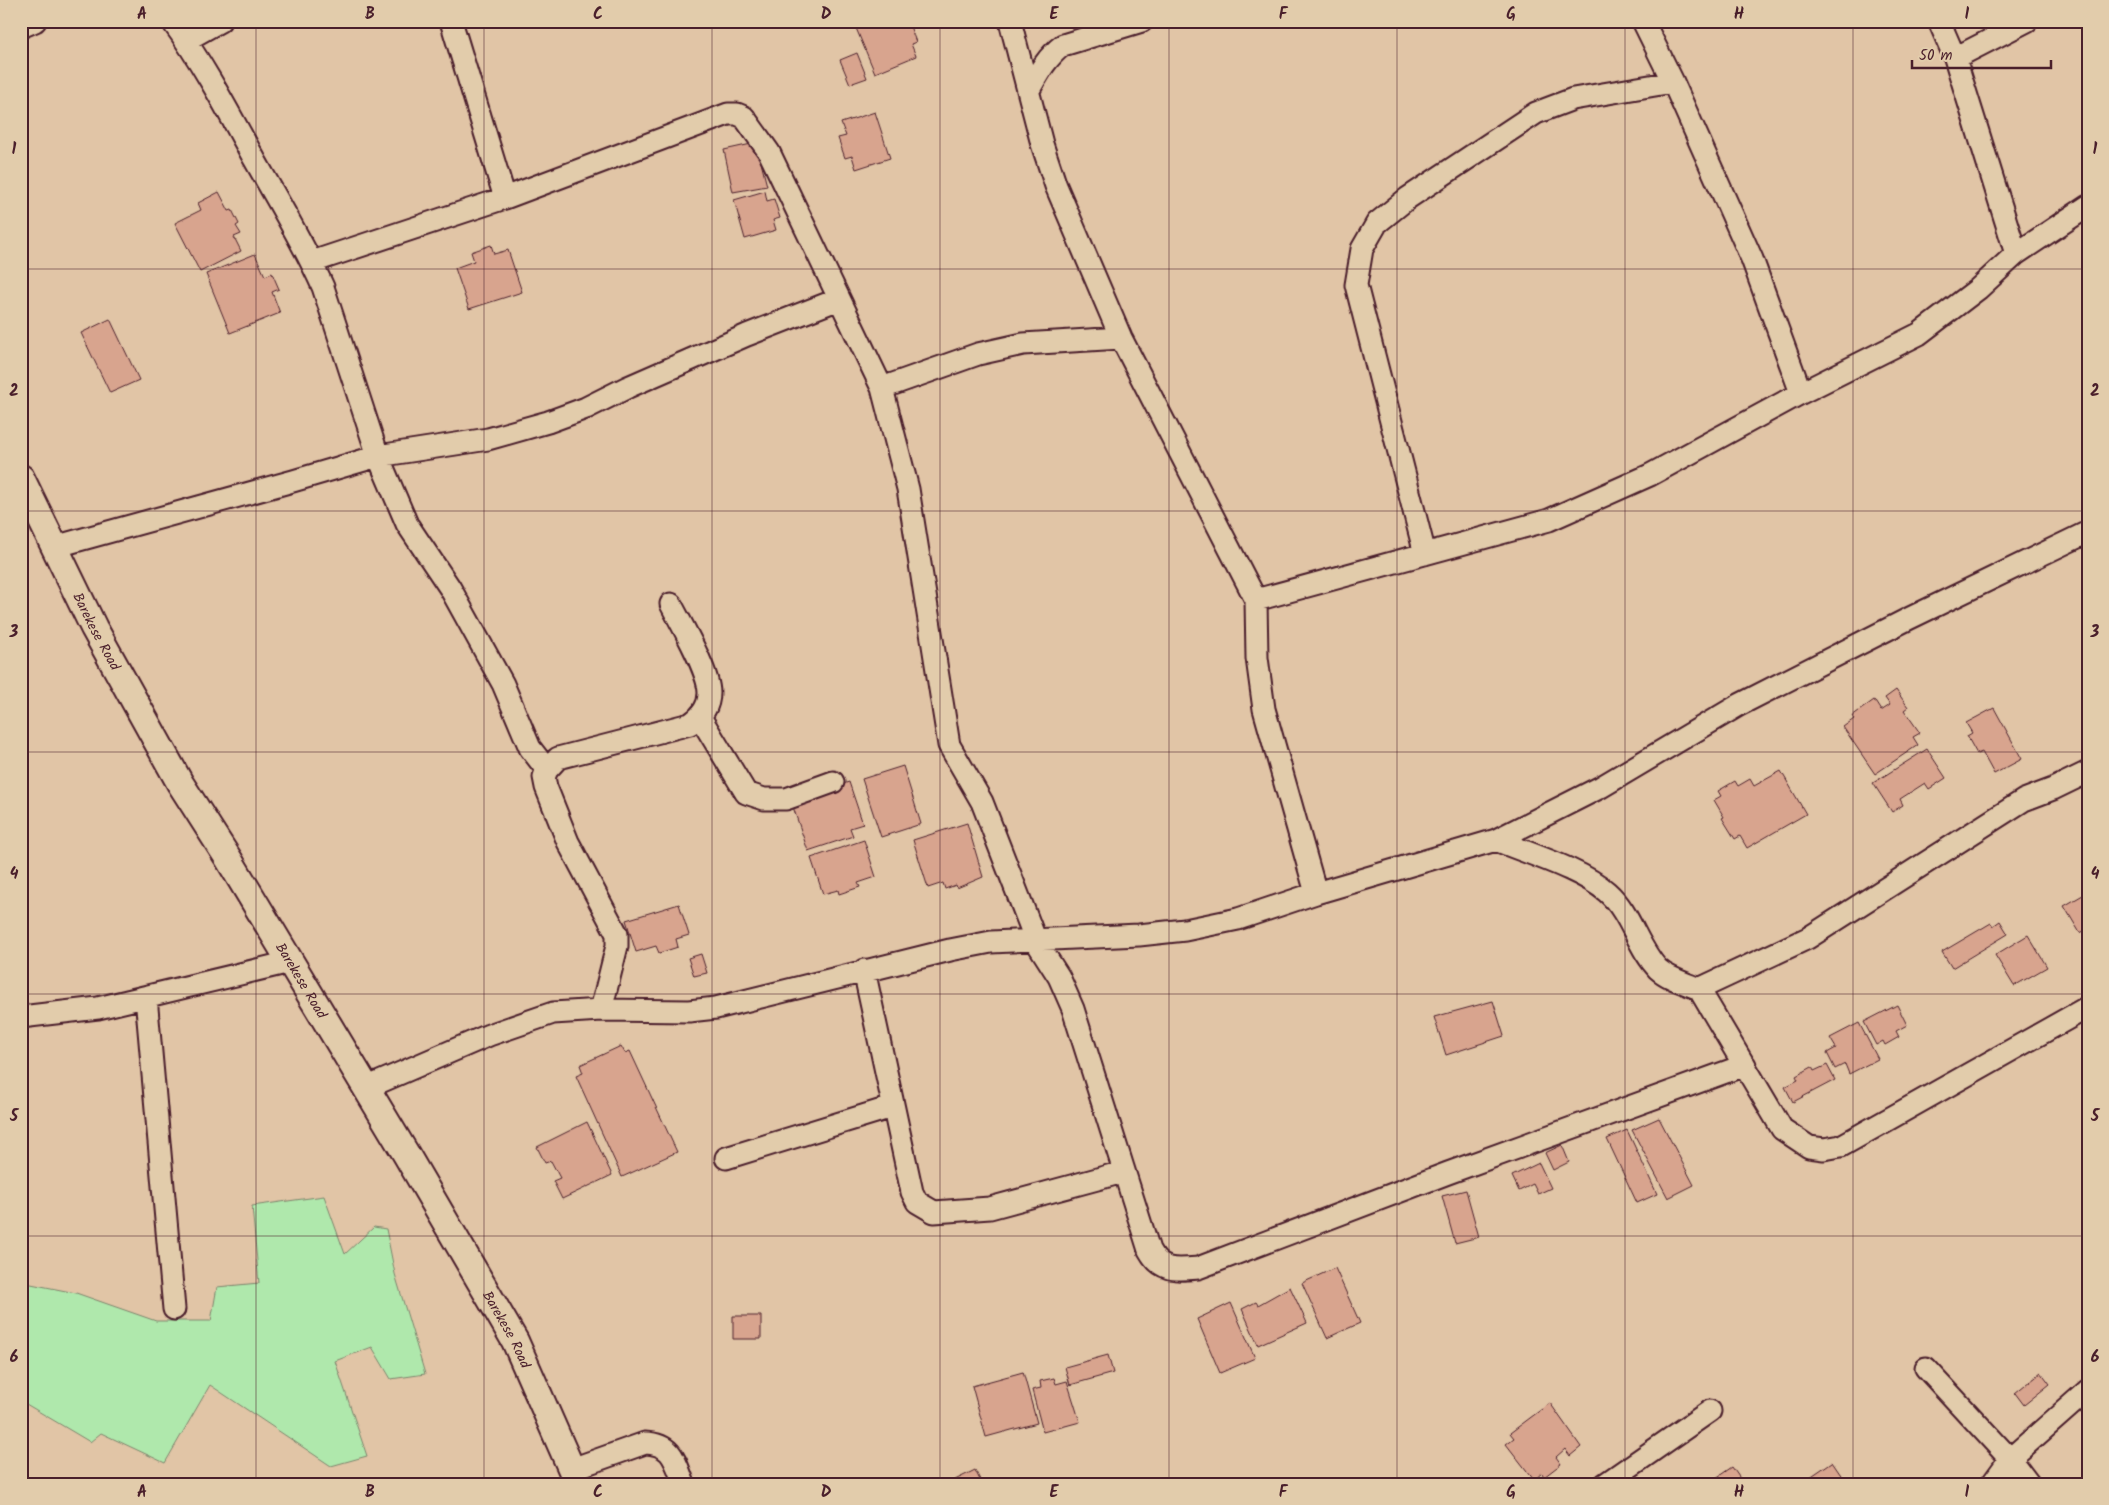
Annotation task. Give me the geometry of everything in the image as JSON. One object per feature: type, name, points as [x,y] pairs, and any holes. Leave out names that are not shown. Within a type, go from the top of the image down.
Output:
[{"type":"main road","name":"Barekese Road","points":[[21,478],[94,628],[180,783],[366,1088],[515,1341],[575,1476]]},
{"type":"street","points":[[21,27],[36,21]]},
{"type":"street","points":[[172,21],[186,40],[312,262],[323,287],[378,456],[407,524],[450,588],[503,684],[530,748],[547,770]]},
{"type":"street","points":[[186,40],[220,21]]},
{"type":"street","points":[[451,21],[504,198]]},
{"type":"street","points":[[1010,21],[1042,144],[1056,186],[1121,338],[1256,600],[1257,658],[1264,709],[1316,892]]},
{"type":"street","points":[[1029,90],[1044,63],[1052,53],[1063,45],[1142,21]]},
{"type":"street","points":[[1643,21],[1673,82],[1752,259],[1801,393]]},
{"type":"street","points":[[1939,21],[1955,58],[2016,254]]},
{"type":"street","points":[[1955,58],[2027,21]]},
{"type":"street","points":[[1425,554],[1356,285],[1362,249],[1377,223],[1408,198],[1536,113],[1573,99],[1673,82]]},
{"type":"street","points":[[312,262],[504,198],[728,114],[737,114],[750,123],[769,152],[824,262],[838,299],[882,388],[908,489],[949,745],[982,802],[1036,941],[1059,978],[1073,1009],[1149,1250],[1155,1261],[1163,1267],[1180,1270],[1198,1268],[1745,1065]]},
{"type":"street","points":[[1256,600],[1549,520],[1650,475],[1801,393],[1919,334],[1978,289],[2016,254],[2088,206]]},
{"type":"street","points":[[54,548],[378,456],[488,439],[548,422],[586,408],[628,387],[747,335],[838,299]]},
{"type":"street","points":[[882,388],[978,354],[1023,344],[1121,338]]},
{"type":"street","points":[[366,1088],[520,1023],[553,1013],[601,1010],[689,1011],[716,1008],[864,970],[991,942],[1036,941],[1185,930],[1238,919],[1316,892],[1496,840],[1602,787],[1739,705],[1916,615],[2088,532]]},
{"type":"street","points":[[601,1010],[617,946],[617,934],[565,832],[546,787],[547,770],[558,758],[690,724],[700,717],[707,706],[709,693],[706,677],[671,604]]},
{"type":"street","points":[[700,717],[746,792],[764,800],[786,798],[833,782]]},
{"type":"street","points":[[1700,989],[1808,938],[2024,800],[2053,790],[2088,772]]},
{"type":"street","points":[[1496,840],[1587,878],[1607,892],[1620,906],[1659,969],[1668,976],[1700,989],[1782,1129],[1809,1147],[1824,1149],[1841,1146],[2088,1007]]},
{"type":"street","points":[[21,1017],[98,1008],[290,962]]},
{"type":"street","points":[[864,970],[892,1107],[912,1192],[917,1202],[934,1212],[990,1208],[1123,1172]]},
{"type":"street","points":[[146,997],[174,1309]]},
{"type":"street","points":[[726,1158],[892,1107]]},
{"type":"street","points":[[1926,1368],[2010,1459],[2029,1484]]},
{"type":"street","points":[[1992,1484],[2010,1459],[2088,1390]]},
{"type":"street","points":[[1606,1484],[1710,1411]]},
{"type":"street","points":[[575,1476],[645,1443],[665,1447],[675,1459],[684,1484]]},
{"type":"green space","points":[[324,1196],[345,1254],[374,1227],[386,1229],[395,1274],[425,1374],[391,1379],[372,1347],[335,1361],[367,1456],[331,1466],[210,1385],[165,1463],[101,1433],[90,1442],[21,1401],[21,1282],[76,1293],[156,1321],[211,1321],[217,1287],[259,1283],[252,1206]]},
{"type":"building","points":[[853,21],[908,21],[916,42],[911,44],[916,56],[875,73]]},
{"type":"building","points":[[857,53],[867,78],[850,84],[840,60]]},
{"type":"building","points":[[875,112],[890,158],[856,169],[852,156],[845,158],[838,138],[846,136],[841,123]]},
{"type":"building","points":[[756,143],[767,186],[733,192],[724,150]]},
{"type":"building","points":[[765,191],[767,201],[774,199],[780,218],[773,220],[776,230],[745,239],[734,200]]},
{"type":"building","points":[[219,192],[229,211],[232,210],[239,224],[236,226],[241,234],[234,237],[241,251],[200,272],[175,223],[201,210],[198,203]]},
{"type":"building","points":[[491,245],[494,254],[508,250],[522,292],[469,309],[455,268],[474,261],[471,252]]},
{"type":"building","points":[[255,254],[265,276],[272,273],[279,289],[272,292],[280,313],[230,333],[206,274]]},
{"type":"building","points":[[110,319],[139,380],[110,393],[81,333]]},
{"type":"building","points":[[1896,690],[1908,707],[1904,710],[1920,733],[1913,737],[1918,745],[1875,774],[1843,727],[1854,719],[1852,716],[1874,700],[1881,711],[1890,705],[1885,698]]},
{"type":"building","points":[[1994,708],[2022,759],[1994,774],[1982,752],[1977,754],[1967,736],[1972,733],[1966,723]]},
{"type":"building","points":[[1927,749],[1946,778],[1929,789],[1925,783],[1900,799],[1903,805],[1892,812],[1873,783]]},
{"type":"building","points":[[903,766],[921,824],[881,837],[862,779]]},
{"type":"building","points":[[1781,771],[1806,814],[1747,848],[1740,836],[1735,839],[1714,800],[1721,796],[1718,791],[1735,781],[1738,786],[1750,779],[1754,786]]},
{"type":"building","points":[[849,782],[863,824],[850,828],[853,836],[808,851],[791,801]]},
{"type":"building","points":[[967,823],[983,877],[957,888],[956,885],[945,889],[943,883],[928,888],[913,840]]},
{"type":"building","points":[[864,840],[876,877],[858,883],[860,887],[839,894],[838,890],[823,894],[811,858]]},
{"type":"building","points":[[2088,892],[2088,938],[2084,931],[2080,933],[2064,906]]},
{"type":"building","points":[[679,904],[689,935],[676,939],[678,947],[659,953],[656,946],[636,952],[626,920]]},
{"type":"building","points":[[2000,921],[2008,934],[1952,968],[1942,952],[1991,923],[1993,926]]},
{"type":"building","points":[[2028,935],[2047,967],[2014,986],[1995,955]]},
{"type":"building","points":[[701,954],[707,973],[694,976],[688,958]]},
{"type":"building","points":[[1493,1001],[1504,1036],[1446,1055],[1434,1017]]},
{"type":"building","points":[[1897,1005],[1907,1025],[1896,1031],[1899,1037],[1885,1045],[1883,1041],[1876,1045],[1864,1022]]},
{"type":"building","points":[[1859,1023],[1878,1059],[1849,1074],[1845,1064],[1835,1069],[1827,1053],[1836,1048],[1830,1038]]},
{"type":"building","points":[[621,1046],[625,1053],[630,1051],[677,1152],[622,1177],[576,1076],[583,1073],[580,1065]]},
{"type":"building","points":[[1827,1065],[1835,1080],[1793,1102],[1785,1087],[1798,1080],[1796,1076],[1812,1067],[1814,1071]]},
{"type":"building","points":[[1659,1118],[1694,1185],[1668,1198],[1632,1130]]},
{"type":"building","points":[[587,1122],[612,1175],[562,1199],[553,1181],[560,1178],[551,1161],[545,1163],[537,1147]]},
{"type":"building","points":[[1627,1130],[1657,1194],[1637,1203],[1607,1139]]},
{"type":"building","points":[[1562,1145],[1569,1162],[1553,1170],[1545,1153]]},
{"type":"building","points":[[1539,1163],[1551,1188],[1538,1194],[1533,1184],[1519,1191],[1512,1176]]},
{"type":"building","points":[[1466,1190],[1479,1237],[1455,1243],[1442,1196]]},
{"type":"building","points":[[1335,1268],[1360,1323],[1327,1338],[1302,1283]]},
{"type":"building","points":[[1290,1287],[1307,1323],[1258,1345],[1242,1309],[1256,1302],[1258,1305]]},
{"type":"building","points":[[1231,1303],[1255,1358],[1220,1373],[1197,1319]]},
{"type":"building","points":[[733,1316],[761,1316],[761,1339],[733,1339]]},
{"type":"building","points":[[1108,1355],[1113,1373],[1070,1385],[1065,1367]]},
{"type":"building","points":[[1023,1372],[1037,1423],[986,1437],[972,1386]]},
{"type":"building","points":[[2041,1372],[2050,1384],[2024,1405],[2015,1393]]},
{"type":"building","points":[[1054,1378],[1056,1384],[1067,1381],[1080,1422],[1043,1432],[1032,1390],[1041,1388],[1040,1381]]},
{"type":"building","points":[[1550,1403],[1581,1447],[1570,1456],[1565,1449],[1556,1457],[1561,1464],[1544,1477],[1542,1473],[1534,1480],[1506,1444],[1514,1438],[1510,1433]]},
{"type":"building","points":[[1832,1462],[1847,1484],[1800,1484]]},
{"type":"building","points":[[1732,1467],[1744,1484],[1706,1484],[1719,1476]]},
{"type":"building","points":[[975,1470],[982,1484],[947,1484]]}]
